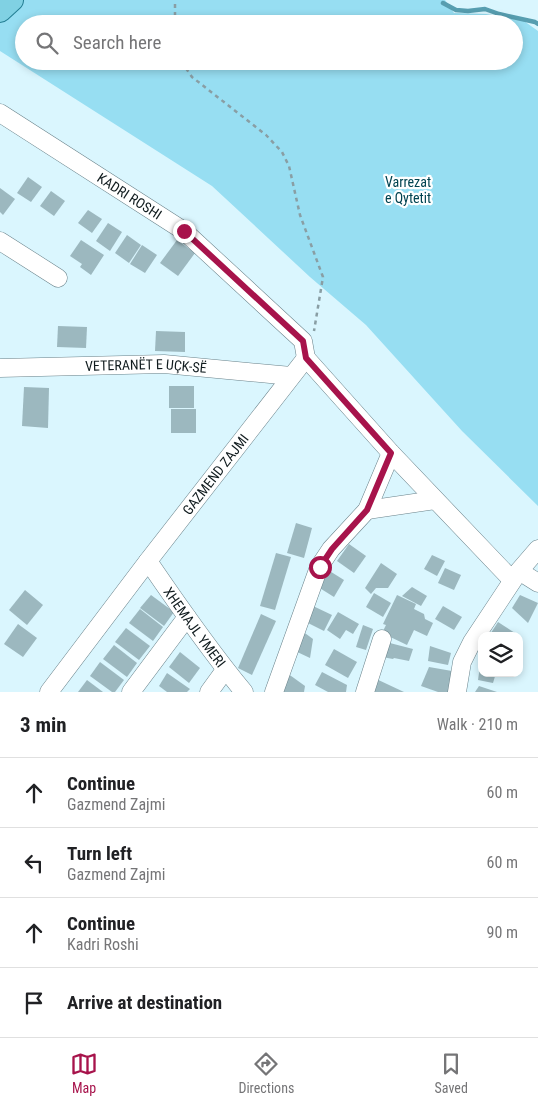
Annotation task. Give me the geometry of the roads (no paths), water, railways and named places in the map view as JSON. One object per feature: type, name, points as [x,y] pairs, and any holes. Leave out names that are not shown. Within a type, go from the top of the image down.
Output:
[{"type":"main road","points":[[0,11],[12,0]]},
{"type":"street","name":"KADRI ROSHI","points":[[0,113],[184,231],[303,341],[306,358]]},
{"type":"street","points":[[0,241],[58,278]]},
{"type":"street","name":"GAZMEND ZAJMI","points":[[49,692],[306,358]]},
{"type":"street","points":[[306,358],[435,500],[515,576],[538,584]]},
{"type":"street","name":"VETERANËT E UÇK-SË","points":[[0,368],[164,364],[291,376]]},
{"type":"street","points":[[274,692],[320,567],[332,549],[367,510],[391,453]]},
{"type":"street","points":[[367,510],[435,500]]},
{"type":"street","points":[[457,692],[462,662],[472,642],[515,576],[538,549]]},
{"type":"street","name":"XHEMAJL YMERI","points":[[148,561],[225,670],[244,692]]},
{"type":"street","points":[[131,692],[187,617]]},
{"type":"street","points":[[365,692],[382,639]]},
{"type":"street","points":[[209,692],[225,670]]},
{"type":"waterway","points":[[443,3],[456,10],[485,9],[504,15]]},
{"type":"waterway","points":[[523,19],[538,24]]},
{"type":"park label","name":"Varrezat e Qytetit","points":[[408,190]]}]
